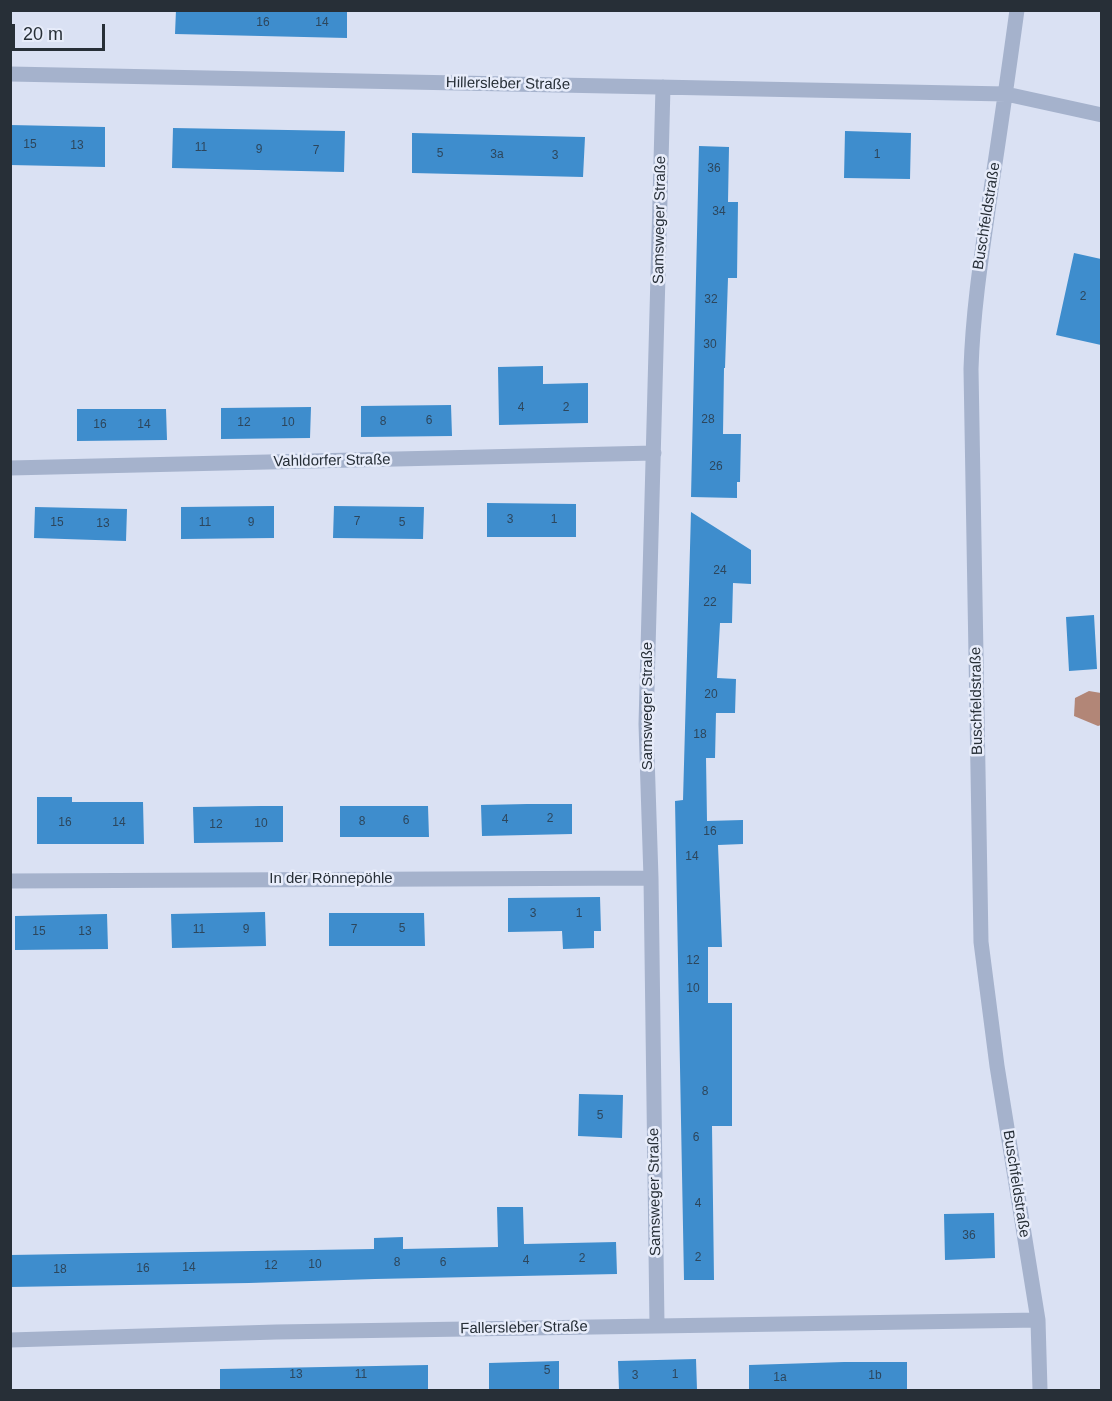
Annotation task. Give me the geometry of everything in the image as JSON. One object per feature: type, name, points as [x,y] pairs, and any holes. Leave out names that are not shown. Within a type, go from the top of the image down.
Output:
[{"type":"street","name":"Buschfeldstraße","points":[[1017,10],[976,287],[971,359],[981,942],[997,1066],[1038,1320],[1040,1390]]},
{"type":"street","name":"Hillersleber Straße","points":[[10,74],[1006,94],[1101,116]]},
{"type":"street","name":"Samsweger Straße","points":[[657,1325],[651,878],[646,724],[663,87]]},
{"type":"street","name":"Vahldorfer Straße","points":[[10,468],[654,453]]},
{"type":"street","name":"In der Rönnepöhle","points":[[10,881],[651,878]]},
{"type":"street","name":"Fallersleber Straße","points":[[10,1340],[288,1332],[1038,1320]]},
{"type":"shaded area","points":[[1089,691],[1101,693],[1101,725],[1098,726],[1074,716],[1075,698]]},
{"type":"building","points":[[176,10],[347,10],[347,38],[175,34]]},
{"type":"building","points":[[10,125],[105,127],[105,167],[10,165]]},
{"type":"building","points":[[173,128],[345,131],[344,172],[172,168]]},
{"type":"building","points":[[845,131],[911,133],[910,179],[844,178]]},
{"type":"building","points":[[412,133],[585,137],[583,177],[412,173]]},
{"type":"building","points":[[699,146],[729,147],[728,202],[738,202],[737,278],[728,278],[723,434],[741,434],[740,482],[737,482],[737,498],[691,497]]},
{"type":"building","points":[[1074,253],[1101,259],[1101,345],[1056,335]]},
{"type":"building","points":[[543,366],[543,384],[588,383],[588,423],[499,425],[498,367]]},
{"type":"building","points":[[451,405],[452,436],[361,437],[361,406]]},
{"type":"building","points":[[311,407],[310,438],[221,439],[221,408]]},
{"type":"building","points":[[77,409],[166,409],[167,440],[77,441]]},
{"type":"building","points":[[487,503],[576,504],[576,537],[487,537]]},
{"type":"building","points":[[274,506],[274,538],[181,539],[181,507]]},
{"type":"building","points":[[334,506],[424,507],[423,539],[333,538]]},
{"type":"building","points":[[35,507],[127,509],[126,541],[34,538]]},
{"type":"building","points":[[691,512],[751,550],[751,584],[733,583],[732,623],[720,623],[717,678],[736,679],[735,713],[716,713],[715,758],[706,758],[707,821],[743,820],[743,844],[718,845],[722,947],[708,947],[708,1003],[732,1003],[732,1126],[712,1126],[714,1280],[684,1280],[675,801],[683,800]]},
{"type":"building","points":[[1094,615],[1097,669],[1069,671],[1066,617]]},
{"type":"building","points":[[37,797],[72,797],[72,802],[143,802],[144,844],[37,844]]},
{"type":"building","points":[[572,804],[572,834],[482,836],[481,805]]},
{"type":"building","points":[[283,806],[283,842],[194,843],[193,807]]},
{"type":"building","points":[[340,806],[428,806],[429,837],[340,837]]},
{"type":"building","points":[[600,897],[601,931],[594,931],[594,948],[563,949],[562,931],[508,932],[508,898]]},
{"type":"building","points":[[265,912],[266,946],[172,948],[171,914]]},
{"type":"building","points":[[329,913],[424,913],[425,946],[329,946]]},
{"type":"building","points":[[107,914],[108,949],[15,950],[15,916]]},
{"type":"building","points":[[579,1094],[623,1095],[622,1138],[578,1136]]},
{"type":"building","points":[[497,1207],[523,1207],[524,1244],[616,1242],[617,1274],[10,1287],[10,1255],[374,1249],[374,1238],[403,1237],[403,1249],[498,1247]]},
{"type":"building","points":[[994,1213],[995,1258],[945,1260],[944,1214]]},
{"type":"building","points":[[696,1359],[697,1390],[619,1390],[618,1361]]},
{"type":"building","points":[[559,1361],[559,1390],[489,1390],[489,1363]]},
{"type":"building","points":[[907,1362],[907,1390],[749,1390],[749,1365]]},
{"type":"building","points":[[428,1365],[428,1390],[220,1390],[220,1369]]}]
